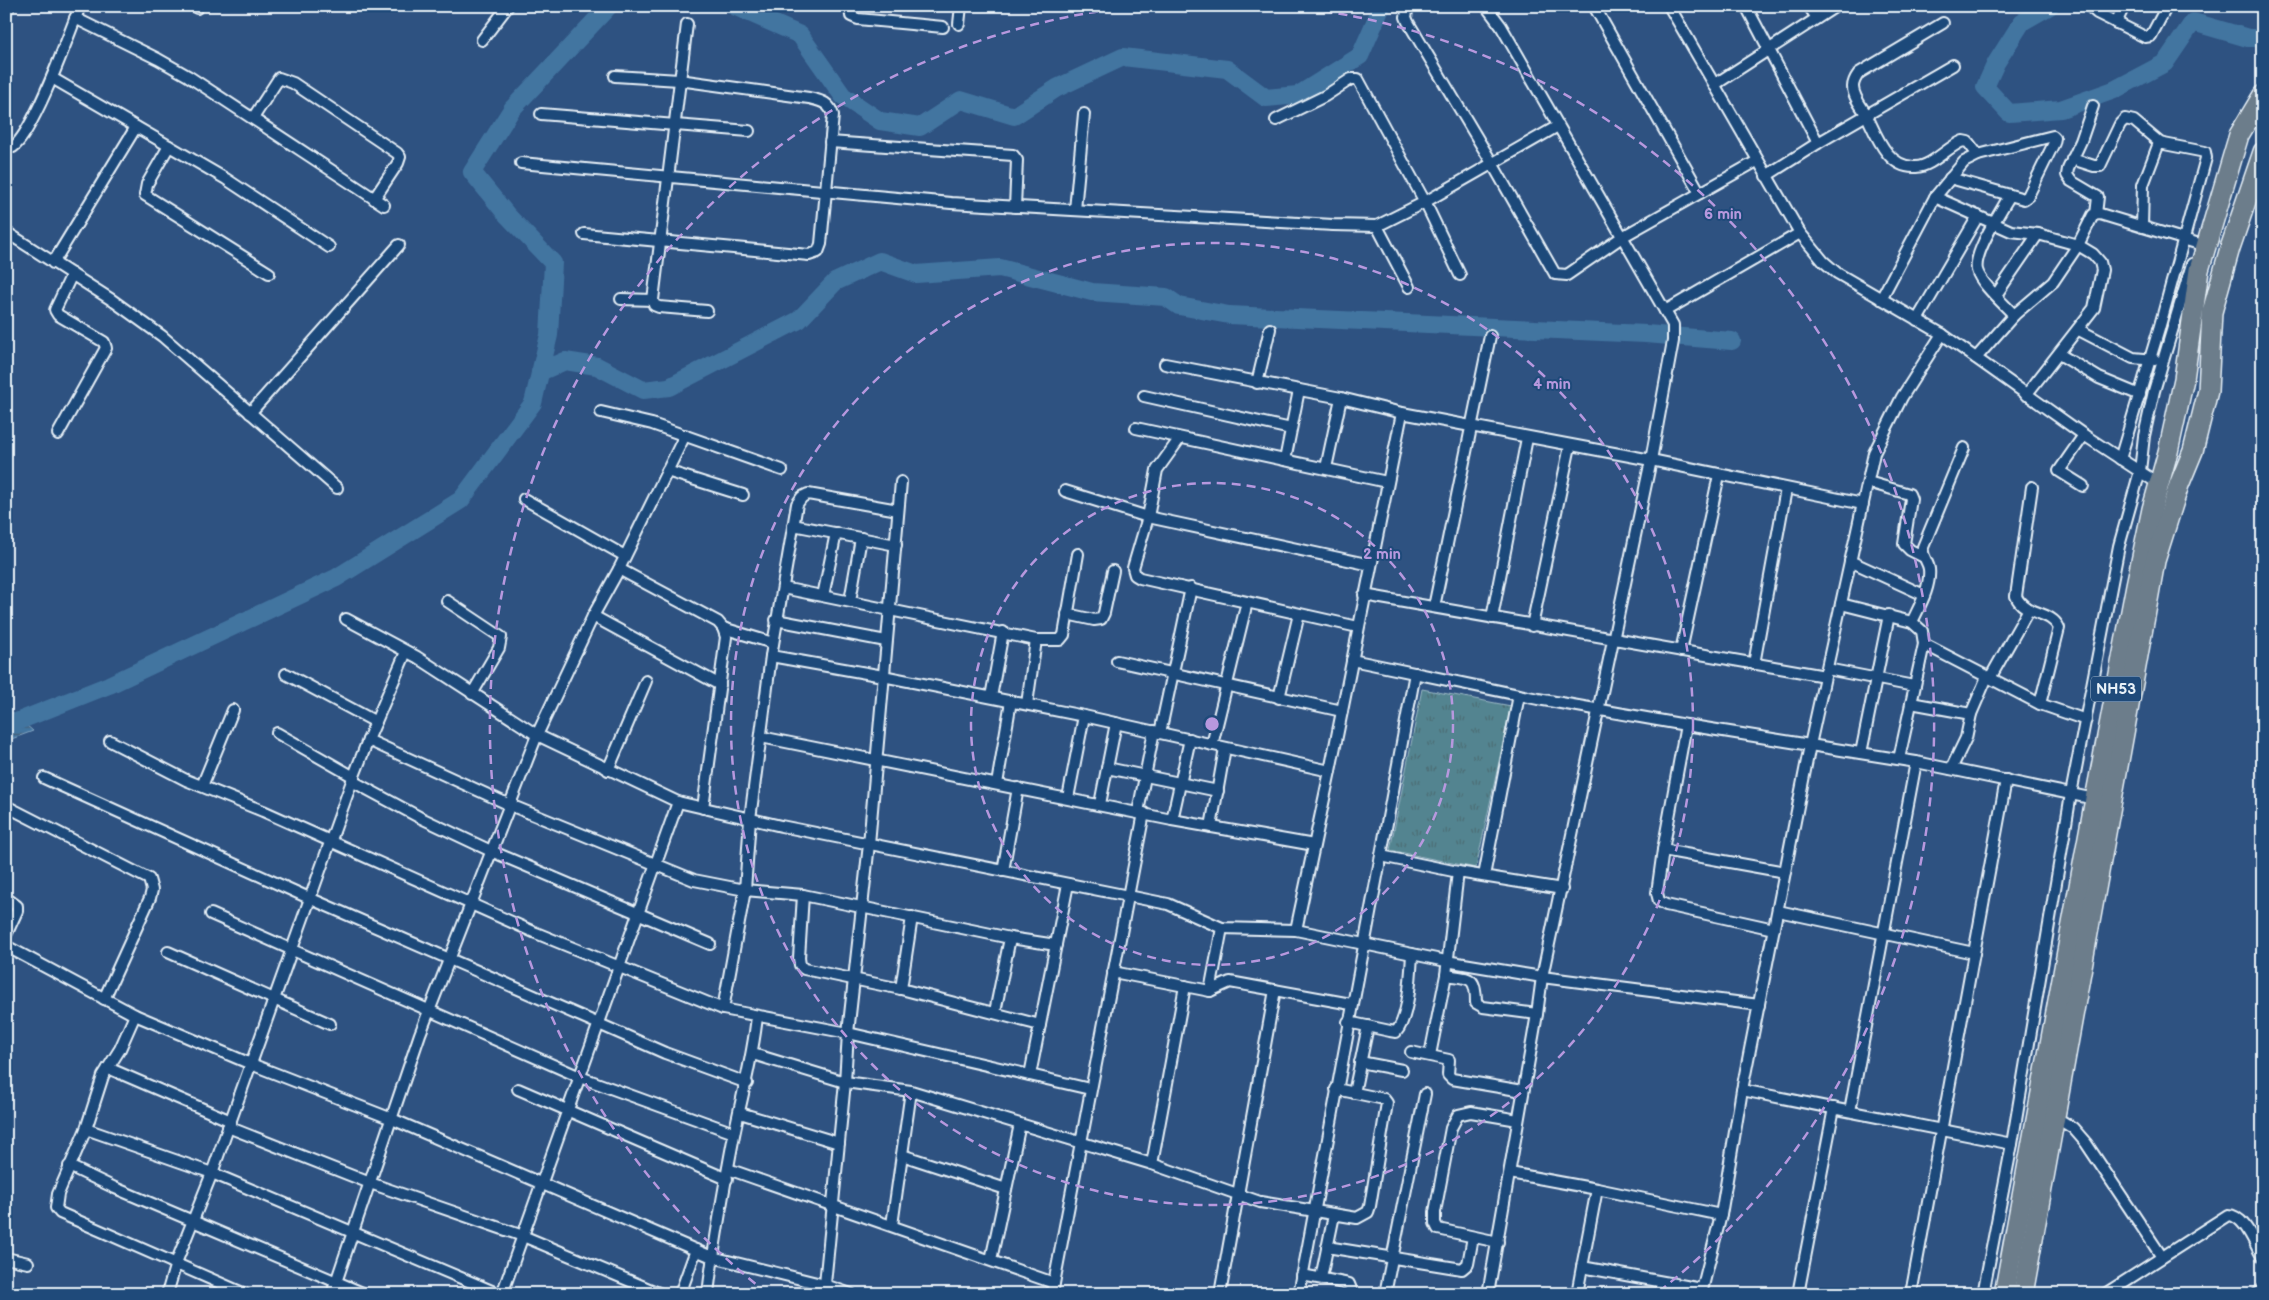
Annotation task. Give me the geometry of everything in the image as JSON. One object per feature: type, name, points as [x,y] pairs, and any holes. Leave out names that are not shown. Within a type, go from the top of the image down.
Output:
[{"type":"highway","name":"NH53","points":[[2004,1294],[2095,799],[2152,509],[2168,452],[2184,379],[2202,245],[2239,134],[2263,95]]},
{"type":"highway","name":"NH53","points":[[2023,1294],[2155,561],[2179,485],[2193,451],[2208,391],[2212,312],[2230,248],[2263,152]]},
{"type":"street","points":[[6,12],[9,6]]},
{"type":"street","points":[[6,146],[14,147],[20,142],[52,78],[80,6]]},
{"type":"street","points":[[482,40],[508,6]]},
{"type":"street","points":[[850,6],[851,16],[858,19],[943,27]]},
{"type":"street","points":[[959,24],[961,6]]},
{"type":"street","points":[[1408,6],[1406,17],[1408,22],[1555,274],[1567,275],[1622,237],[1757,161]]},
{"type":"street","points":[[1486,6],[1501,26],[1673,325],[1673,341],[1651,460],[1542,977],[1538,1014],[1488,1294]]},
{"type":"street","points":[[1594,6],[1700,193]]},
{"type":"street","points":[[1668,6],[1800,232],[1823,261],[1837,273],[1942,334],[2026,395],[2159,484]]},
{"type":"street","points":[[1746,6],[1818,142]]},
{"type":"street","points":[[1809,6],[1817,18]]},
{"type":"street","points":[[1714,85],[1836,6]]},
{"type":"street","points":[[2089,6],[2141,36],[2148,37],[2154,32],[2167,6]]},
{"type":"street","points":[[2116,22],[2124,6]]},
{"type":"street","points":[[76,18],[158,59],[253,118],[384,205]]},
{"type":"street","points":[[1943,23],[1855,78],[1854,93],[1879,144],[1889,155],[1908,166],[1916,168],[1924,165],[1963,141],[1968,142],[1978,155]]},
{"type":"street","points":[[687,24],[653,300],[654,305],[659,307],[707,311]]},
{"type":"street","points":[[1766,176],[1818,142],[1953,65]]},
{"type":"street","points":[[584,234],[815,255],[821,244],[833,116],[831,108],[826,103],[809,98],[679,80],[615,76]]},
{"type":"street","points":[[52,78],[254,197],[329,247]]},
{"type":"street","points":[[253,118],[279,78],[293,83],[397,153],[400,158],[398,163],[374,199]]},
{"type":"street","points":[[1276,120],[1325,96],[1351,79],[1358,79],[1425,202],[1460,275]]},
{"type":"street","points":[[1976,358],[2014,315],[2047,289],[2078,245],[2090,220],[2096,214],[2098,197],[2068,178],[2068,169],[2084,135],[2093,106]]},
{"type":"street","points":[[541,114],[749,131]]},
{"type":"street","points":[[1075,210],[1084,114]]},
{"type":"street","points":[[2072,159],[2100,166],[2120,124],[2125,119],[2134,121],[2159,142],[2201,150],[2206,155],[2150,361],[2120,459]]},
{"type":"street","points":[[521,163],[667,178],[1014,207],[1377,226],[1425,202],[1558,126]]},
{"type":"street","points":[[53,262],[136,127]]},
{"type":"street","points":[[1881,299],[1935,197],[1950,178],[1964,162],[1978,155],[2050,136],[2055,138],[2026,198],[2021,199],[1950,178]]},
{"type":"street","points":[[830,142],[1013,155],[1017,160],[1014,207]]},
{"type":"street","points":[[2142,227],[2143,185],[2159,142]]},
{"type":"street","points":[[169,146],[146,184],[145,195],[269,273]]},
{"type":"street","points":[[2010,195],[1994,223],[1976,264],[1977,271],[1982,280],[2014,315]]},
{"type":"street","points":[[1935,197],[2011,231],[2038,234],[2078,245],[2097,257],[2102,270],[2094,308],[2060,354],[2026,395]]},
{"type":"street","points":[[1983,1294],[2012,1144],[2071,794],[2119,546],[2140,471],[2152,400],[2202,245],[2096,214]]},
{"type":"street","points":[[1917,320],[1978,216]]},
{"type":"street","points":[[1377,226],[1409,288]]},
{"type":"street","points":[[6,232],[72,274],[162,336],[337,488]]},
{"type":"street","points":[[1665,311],[1800,232]]},
{"type":"street","points":[[1996,295],[2038,234]]},
{"type":"street","points":[[250,413],[399,245]]},
{"type":"street","points":[[58,434],[106,348],[104,342],[58,315],[55,310],[72,274]]},
{"type":"street","points":[[621,299],[653,300]]},
{"type":"street","points":[[1258,383],[1270,329]]},
{"type":"street","points":[[2078,330],[2126,355],[2150,361],[2165,360]]},
{"type":"street","points":[[1582,1267],[1702,1291],[1721,1215],[1742,1090],[1810,745],[1874,453],[1902,397],[1942,334]]},
{"type":"street","points":[[1434,607],[1490,336]]},
{"type":"street","points":[[2060,354],[2092,374],[2140,395]]},
{"type":"street","points":[[1165,364],[1863,504]]},
{"type":"street","points":[[1285,460],[1299,390]]},
{"type":"street","points":[[1144,396],[1291,428]]},
{"type":"street","points":[[1326,468],[1341,398]]},
{"type":"street","points":[[601,412],[652,424],[782,470]]},
{"type":"street","points":[[1296,930],[1402,413]]},
{"type":"street","points":[[1136,428],[1387,482]]},
{"type":"street","points":[[332,1294],[420,1034],[431,1012],[491,851],[537,735],[593,616],[620,568],[685,435]]},
{"type":"street","points":[[2083,486],[2060,471],[2084,435]]},
{"type":"street","points":[[1180,438],[1157,470],[1148,517],[1134,568],[1135,574],[1140,578],[1358,626]]},
{"type":"street","points":[[1492,618],[1527,438]]},
{"type":"street","points":[[1532,626],[1570,446]]},
{"type":"street","points":[[1912,622],[1924,595],[1929,573],[1923,547],[1964,448]]},
{"type":"street","points":[[667,471],[743,495]]},
{"type":"street","points":[[1681,651],[1719,475]]},
{"type":"street","points":[[825,1289],[848,1033],[863,907],[877,760],[901,482]]},
{"type":"street","points":[[1868,482],[1909,494],[1911,499],[1904,544],[1910,550],[1924,557]]},
{"type":"street","points":[[2032,487],[2015,589],[2017,600],[2029,609],[2055,621],[2058,628],[2040,704]]},
{"type":"street","points":[[1754,664],[1786,489]]},
{"type":"street","points":[[1065,492],[1148,517],[1371,565]]},
{"type":"street","points":[[723,1009],[745,890],[750,819],[771,656],[797,504],[802,497],[808,494],[898,510]]},
{"type":"street","points":[[524,499],[625,556]]},
{"type":"street","points":[[794,525],[896,545]]},
{"type":"street","points":[[823,596],[836,533]]},
{"type":"street","points":[[850,601],[861,538]]},
{"type":"street","points":[[783,588],[890,608],[1036,640],[1060,640],[1064,635],[1078,554]]},
{"type":"street","points":[[1850,561],[1924,595]]},
{"type":"street","points":[[620,568],[718,622],[723,628],[726,637],[703,808]]},
{"type":"street","points":[[1068,614],[1094,620],[1101,618],[1104,613],[1113,571]]},
{"type":"street","points":[[1052,1294],[1128,896],[1145,775],[1173,674],[1191,588]]},
{"type":"street","points":[[1364,595],[1754,664],[1877,678],[1914,686]]},
{"type":"street","points":[[447,601],[501,637],[499,648],[472,694]]},
{"type":"street","points":[[1212,745],[1247,602]]},
{"type":"street","points":[[1841,604],[1912,622],[1922,631],[1924,644],[1899,759]]},
{"type":"street","points":[[1951,769],[1966,738],[1971,714],[1988,678],[2029,609]]},
{"type":"street","points":[[1279,698],[1299,614]]},
{"type":"street","points":[[1861,753],[1889,615]]},
{"type":"street","points":[[593,616],[720,685]]},
{"type":"street","points":[[346,619],[406,652],[417,656],[537,735],[678,802],[869,844],[1168,904],[1222,928],[1296,930],[1446,961],[1542,977],[1759,1005]]},
{"type":"street","points":[[776,620],[886,641]]},
{"type":"street","points":[[723,628],[773,643]]},
{"type":"street","points":[[991,698],[1003,632]]},
{"type":"street","points":[[1027,704],[1036,640]]},
{"type":"street","points":[[1924,644],[2040,704],[2086,720]]},
{"type":"street","points":[[167,1294],[176,1264],[212,1173],[353,779],[406,652]]},
{"type":"street","points":[[771,656],[1027,704],[1330,771]]},
{"type":"street","points":[[1352,660],[1599,710],[1916,762],[2095,799]]},
{"type":"street","points":[[1118,661],[1342,712]]},
{"type":"street","points":[[1299,1294],[1351,1004],[1415,673]]},
{"type":"street","points":[[286,674],[376,722]]},
{"type":"street","points":[[608,770],[646,681]]},
{"type":"street","points":[[1484,876],[1519,695]]},
{"type":"street","points":[[996,784],[1011,701]]},
{"type":"street","points":[[1911,703],[1971,714]]},
{"type":"street","points":[[202,786],[233,710]]},
{"type":"street","points":[[1068,798],[1084,716]]},
{"type":"street","points":[[1100,804],[1116,723]]},
{"type":"street","points":[[1686,725],[1656,893],[1659,901],[1666,905],[1774,929]]},
{"type":"street","points":[[277,732],[419,817],[491,851],[710,944]]},
{"type":"street","points":[[761,737],[1172,820],[1314,845]]},
{"type":"street","points":[[1172,820],[1190,739]]},
{"type":"street","points":[[368,740],[510,805],[694,880],[745,890],[803,895],[1010,938],[1056,945]]},
{"type":"street","points":[[110,742],[202,786],[472,903],[536,933],[723,1009],[848,1033],[1090,1089]]},
{"type":"street","points":[[1211,827],[1225,748]]},
{"type":"street","points":[[1850,1111],[1882,933],[1916,762]]},
{"type":"street","points":[[1107,768],[1218,791]]},
{"type":"street","points":[[44,778],[310,898],[598,1024],[665,1053],[747,1083]]},
{"type":"street","points":[[1911,1294],[2006,780]]},
{"type":"street","points":[[1003,871],[1018,788]]},
{"type":"street","points":[[86,1129],[212,1173],[501,1294],[678,802]]},
{"type":"street","points":[[6,806],[149,879],[152,890],[150,898],[104,999]]},
{"type":"street","points":[[1663,850],[1785,872]]},
{"type":"street","points":[[1381,856],[1458,872],[1562,889]]},
{"type":"street","points":[[1430,1055],[1446,975],[1446,961],[1458,872]]},
{"type":"street","points":[[1030,1075],[1068,884]]},
{"type":"street","points":[[803,895],[800,965],[811,972],[996,1012],[1040,1025]]},
{"type":"street","points":[[6,898],[17,906],[17,911],[6,935]]},
{"type":"street","points":[[1778,911],[1974,953]]},
{"type":"street","points":[[211,914],[580,1077],[734,1133]]},
{"type":"street","points":[[900,990],[912,917]]},
{"type":"street","points":[[1210,991],[1222,928]]},
{"type":"street","points":[[996,1012],[1010,938]]},
{"type":"street","points":[[6,946],[135,1015],[251,1064],[392,1119],[542,1182],[712,1257],[825,1289],[851,1294]]},
{"type":"street","points":[[168,952],[330,1024]]},
{"type":"street","points":[[1348,1022],[1396,1032],[1399,1028],[1406,1002],[1412,954]]},
{"type":"street","points":[[1113,972],[1210,991],[1230,982],[1351,1004]]},
{"type":"street","points":[[1446,975],[1474,982],[1476,1002],[1479,1006],[1538,1014]]},
{"type":"street","points":[[1152,1164],[1185,986]]},
{"type":"street","points":[[1220,1294],[1275,990]]},
{"type":"street","points":[[135,1015],[120,1049],[108,1068],[86,1129],[68,1166],[56,1202],[56,1208],[60,1213],[245,1294]]},
{"type":"street","points":[[708,1294],[712,1257],[734,1133],[753,1054],[758,1016]]},
{"type":"street","points":[[1354,1092],[1368,1026]]},
{"type":"street","points":[[1411,1052],[1449,1060],[1448,1075],[1452,1079],[1524,1091]]},
{"type":"street","points":[[753,1054],[845,1082],[911,1091],[1152,1164],[1266,1203],[1357,1218],[1368,1212],[1387,1108],[1384,1099],[1336,1089]]},
{"type":"street","points":[[1360,1062],[1402,1070]]},
{"type":"street","points":[[108,1068],[229,1124],[370,1183],[523,1236],[661,1294]]},
{"type":"street","points":[[518,1089],[567,1112],[727,1174],[833,1204],[1054,1283]]},
{"type":"street","points":[[1742,1090],[2012,1144]]},
{"type":"street","points":[[892,1224],[911,1091]]},
{"type":"street","points":[[1385,1294],[1425,1094]]},
{"type":"street","points":[[1798,1294],[1834,1108]]},
{"type":"street","points":[[1498,1242],[1438,1229],[1435,1223],[1435,1212],[1454,1121],[1458,1115],[1471,1112],[1518,1120]]},
{"type":"street","points":[[740,1113],[839,1143]]},
{"type":"street","points":[[2055,1117],[2073,1128],[2086,1143],[2162,1257]]},
{"type":"street","points":[[991,1260],[1020,1124]]},
{"type":"street","points":[[902,1155],[1006,1189]]},
{"type":"street","points":[[68,1166],[364,1294]]},
{"type":"street","points":[[1510,1173],[1721,1215]]},
{"type":"street","points":[[1576,1294],[1597,1189]]},
{"type":"street","points":[[2105,1294],[2228,1214],[2235,1216],[2242,1222],[2263,1258]]},
{"type":"street","points":[[1321,1278],[1334,1215]]},
{"type":"street","points":[[1327,1247],[1462,1269],[1468,1264],[1473,1237]]},
{"type":"street","points":[[680,1294],[696,1250]]},
{"type":"street","points":[[6,1258],[28,1263]]},
{"type":"street","points":[[1302,1275],[1349,1284],[1353,1294]]},
{"type":"street","points":[[2256,1294],[2263,1289]]},
{"type":"green space","points":[[1422,689],[1511,706],[1476,868],[1390,850]]},
{"type":"water","points":[[10,711],[33,731],[6,741],[6,712]]},
{"type":"waterway","points":[[6,726],[109,685],[336,578],[461,500],[533,403],[549,335],[553,263],[507,215],[472,172],[512,109],[609,6]]},
{"type":"waterway","points":[[734,6],[800,35],[843,96],[880,121],[920,127],[961,100],[1014,116],[1057,88],[1123,57],[1227,69],[1266,98],[1298,95],[1360,56],[1382,6]]},
{"type":"waterway","points":[[2050,6],[2022,22],[1996,63],[1985,87],[2009,113],[2061,109],[2114,90],[2165,63],[2193,22],[2248,38],[2263,38]]},
{"type":"waterway","points":[[540,372],[565,361],[597,366],[643,390],[669,387],[799,320],[835,282],[880,261],[916,274],[1000,268],[1092,292],[1166,297],[1179,306],[1229,315],[1646,334],[1732,341]]}]
